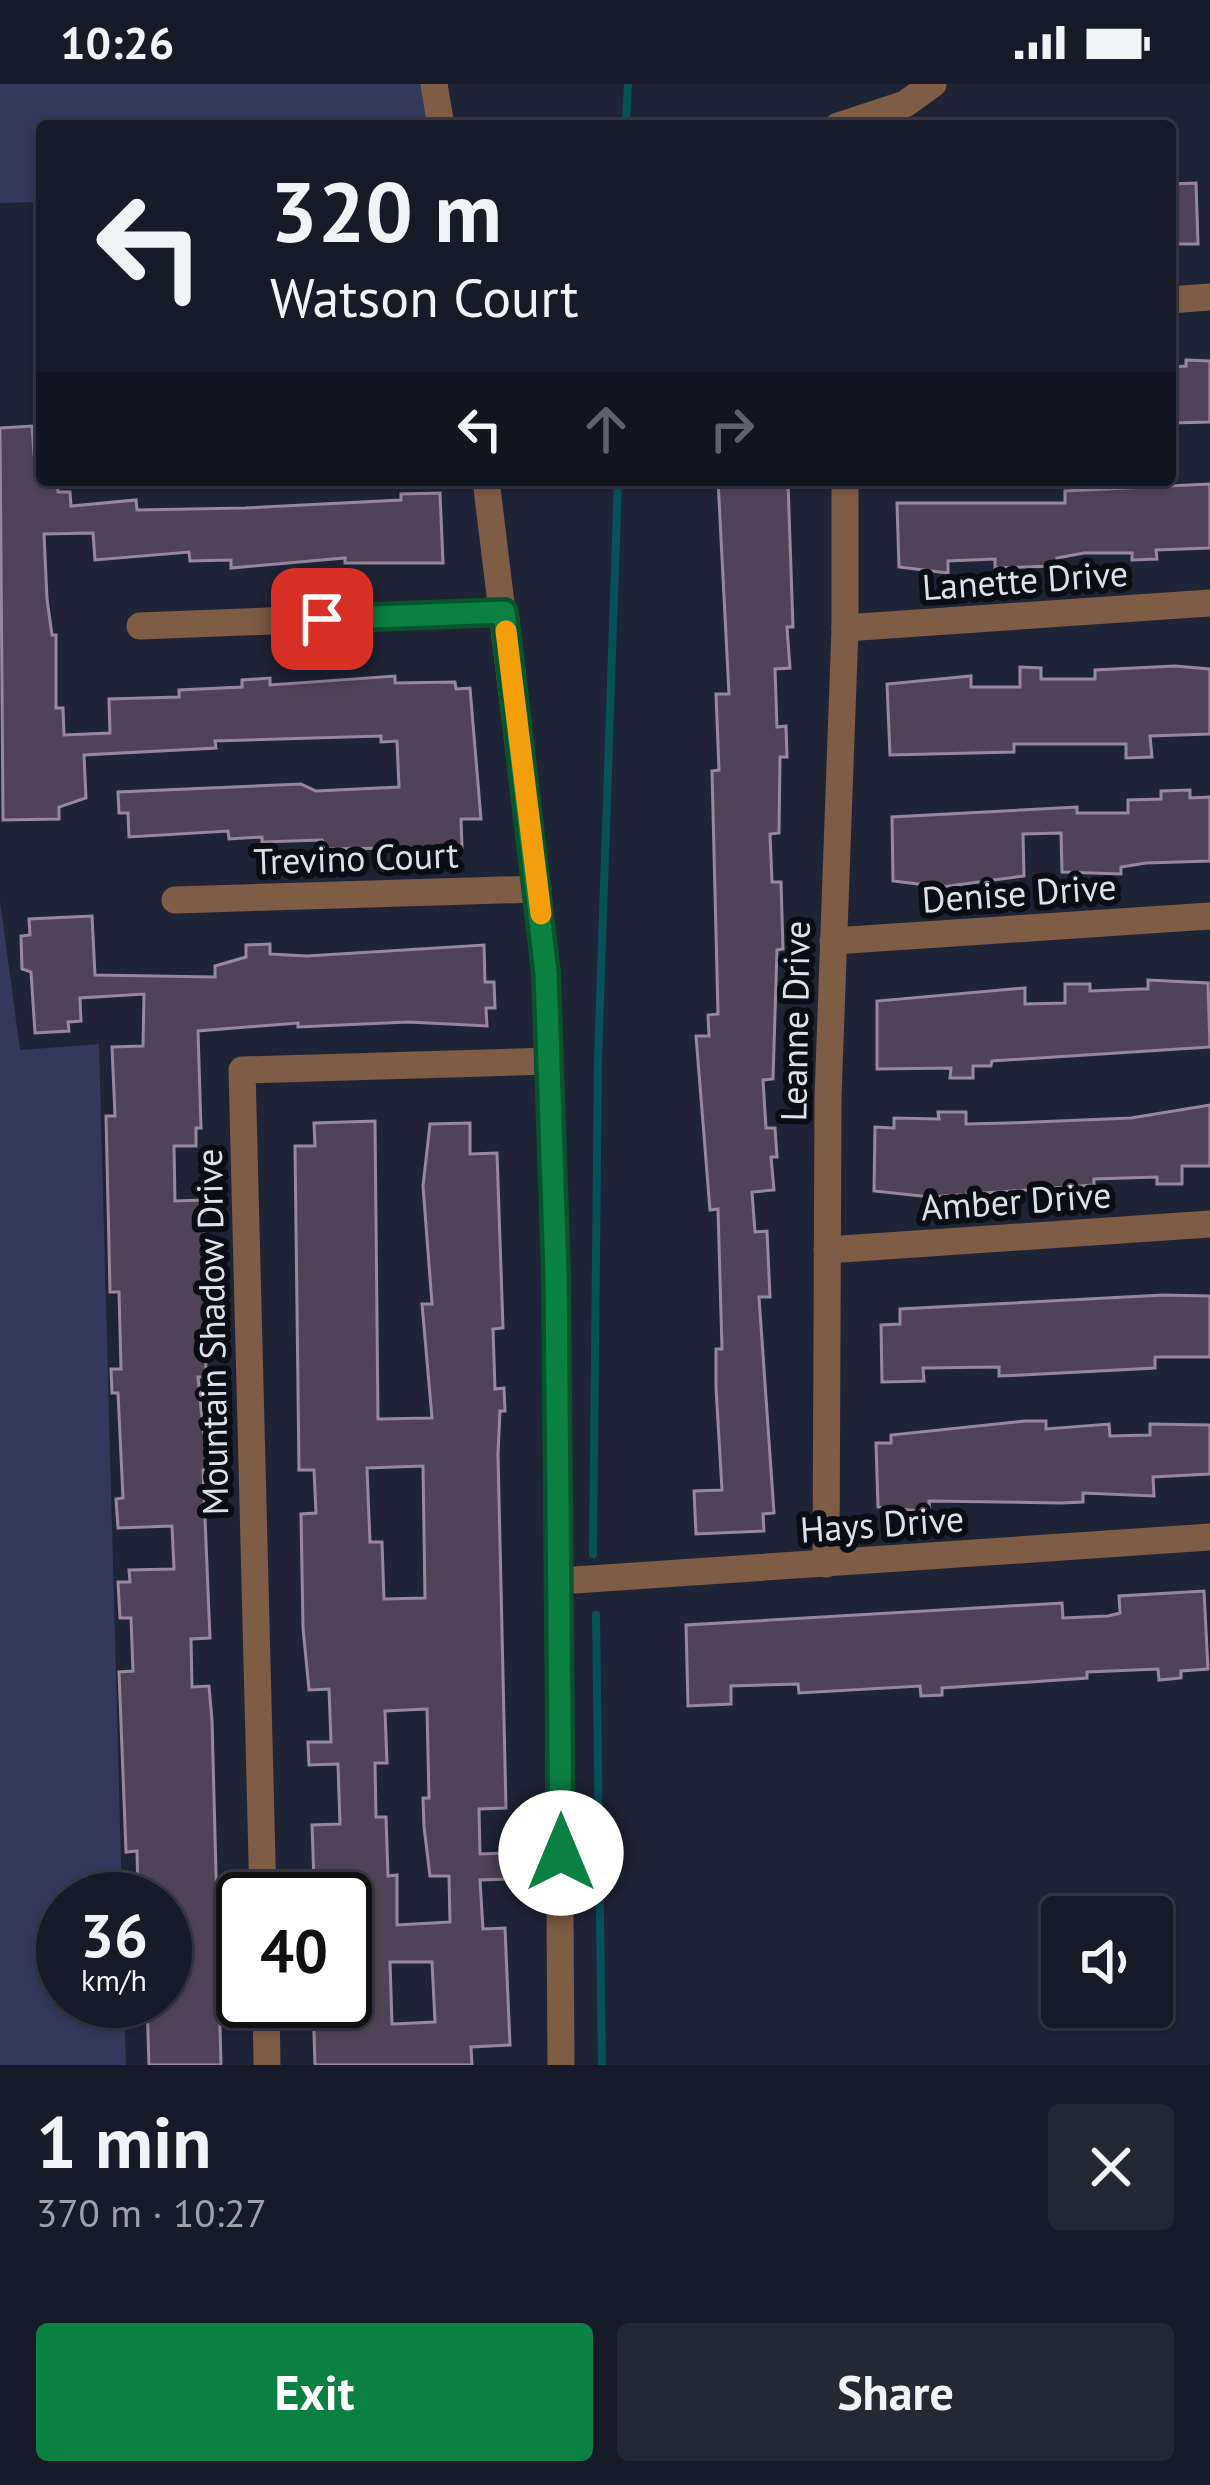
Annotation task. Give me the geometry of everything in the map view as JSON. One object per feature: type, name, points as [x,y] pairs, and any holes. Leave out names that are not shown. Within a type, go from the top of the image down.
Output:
[{"type":"street","points":[[434,84],[439,120]]},
{"type":"street","points":[[856,120],[905,104],[933,84]]},
{"type":"street","points":[[1176,300],[1210,297]]},
{"type":"street","points":[[487,486],[538,889],[549,1061],[560,1581],[561,2065]]},
{"type":"street","name":"Leanne Drive","points":[[826,1564],[827,1250],[845,628],[844,486]]},
{"type":"street","name":"Lanette Drive","points":[[845,628],[1210,603]]},
{"type":"street","points":[[140,626],[504,612]]},
{"type":"street","name":"Trevino Court","points":[[175,900],[538,889]]},
{"type":"street","name":"Denise Drive","points":[[833,941],[1210,916]]},
{"type":"street","name":"Mountain Shadow Drive","points":[[262,1872],[242,1070],[549,1061]]},
{"type":"street","name":"Amber Drive","points":[[827,1250],[1210,1224]]},
{"type":"street","name":"Hays Drive","points":[[560,1581],[1210,1537]]},
{"type":"street","points":[[266,2028],[267,2065]]},
{"type":"shaded area","points":[[0,84],[434,84],[440,120],[36,120],[36,202],[0,203]]},
{"type":"shaded area","points":[[0,901],[20,1050],[99,1044],[121,1872],[36,1872],[36,2028],[125,2028],[126,2065],[0,2065]]},
{"type":"building","points":[[1196,183],[1198,244],[1176,244],[1176,184]]},
{"type":"building","points":[[1186,360],[1210,361],[1210,422],[1176,423],[1176,367],[1186,366]]},
{"type":"building","points":[[32,426],[36,486],[58,486],[58,492],[70,492],[71,506],[136,500],[137,510],[245,508],[401,500],[401,494],[440,493],[443,563],[345,563],[345,558],[231,568],[231,560],[190,561],[189,552],[95,560],[93,533],[44,534],[47,599],[52,635],[56,635],[56,708],[63,708],[64,735],[110,733],[109,699],[179,697],[179,690],[242,687],[242,680],[270,678],[270,685],[395,676],[395,683],[455,682],[456,689],[470,688],[481,819],[461,819],[462,847],[327,849],[322,840],[229,839],[228,831],[129,837],[128,813],[119,813],[118,792],[301,784],[316,791],[399,787],[397,741],[381,742],[381,736],[215,741],[216,748],[84,755],[86,798],[59,807],[59,819],[3,820],[0,428]]},
{"type":"building","points":[[1210,484],[1210,548],[1156,550],[1157,559],[1132,560],[1132,553],[1084,553],[1057,558],[1057,566],[995,568],[995,559],[948,561],[948,573],[899,567],[897,503],[1065,503],[1065,491]]},
{"type":"building","points":[[718,486],[788,486],[793,627],[787,627],[790,668],[775,669],[777,727],[786,726],[787,757],[780,757],[779,833],[770,834],[772,882],[781,882],[783,949],[777,950],[773,1079],[763,1080],[766,1128],[775,1128],[777,1157],[771,1157],[774,1190],[752,1192],[755,1232],[767,1231],[770,1297],[759,1297],[774,1513],[763,1514],[764,1531],[696,1534],[694,1491],[722,1490],[716,1388],[716,1349],[722,1349],[718,1209],[710,1210],[696,1036],[709,1036],[708,1015],[718,1014],[712,771],[719,770],[716,694],[729,694]]},
{"type":"building","points":[[1020,667],[1041,668],[1041,679],[1095,679],[1095,670],[1210,669],[1210,734],[1150,736],[1152,757],[1126,758],[1126,744],[1014,744],[1014,752],[890,755],[887,684],[971,676],[971,687],[1020,687]]},
{"type":"building","points":[[1190,790],[1190,798],[1210,797],[1210,861],[1146,863],[1121,867],[1121,874],[1062,872],[1061,833],[1023,834],[1024,876],[942,887],[893,881],[892,817],[1077,807],[1077,813],[1128,813],[1128,800],[1161,799],[1161,791]]},
{"type":"building","points":[[92,916],[95,975],[215,977],[215,966],[246,957],[246,945],[270,944],[270,954],[307,956],[484,945],[485,982],[494,982],[495,1008],[486,1008],[487,1026],[408,1022],[298,1027],[298,1023],[198,1031],[201,1128],[196,1128],[196,1146],[174,1146],[175,1201],[204,1200],[206,1377],[198,1377],[207,1469],[203,1470],[210,1638],[191,1639],[192,1687],[209,1686],[212,1720],[216,2028],[220,2028],[221,2065],[149,2065],[148,2028],[192,2028],[192,1872],[137,1872],[137,1851],[126,1852],[119,1672],[133,1671],[131,1618],[120,1618],[118,1582],[130,1582],[129,1570],[174,1569],[172,1526],[118,1528],[116,1499],[123,1498],[118,1393],[112,1393],[111,1369],[121,1369],[119,1292],[110,1292],[106,1116],[115,1116],[112,1047],[143,1046],[144,994],[80,998],[81,1021],[68,1022],[69,1031],[35,1033],[31,972],[22,969],[21,936],[30,935],[29,919]]},
{"type":"building","points":[[1148,980],[1208,983],[1210,1047],[992,1061],[991,1066],[973,1066],[973,1078],[950,1078],[951,1068],[877,1069],[877,1001],[1025,988],[1025,1004],[1065,1003],[1065,984],[1090,984],[1090,991],[1148,989]]},
{"type":"building","points":[[1210,1105],[1210,1166],[1182,1166],[1182,1184],[1157,1184],[1157,1177],[931,1197],[874,1191],[875,1127],[894,1128],[894,1118],[939,1119],[938,1112],[966,1112],[966,1124],[1131,1118]]},
{"type":"building","points":[[375,1121],[378,1419],[432,1418],[422,1304],[432,1304],[423,1186],[430,1124],[470,1123],[470,1154],[497,1153],[503,1328],[493,1329],[495,1389],[504,1388],[505,1411],[500,1411],[498,1454],[506,1808],[479,1809],[480,1854],[506,1853],[507,1879],[480,1880],[483,1929],[505,1928],[510,2045],[471,2047],[472,2065],[315,2065],[314,2028],[372,2028],[372,1872],[314,1872],[312,1825],[340,1824],[338,1764],[309,1765],[308,1742],[331,1742],[329,1689],[309,1690],[303,1628],[301,1514],[316,1513],[314,1470],[299,1470],[295,1146],[315,1146],[314,1123]],"holes":[[[423,1466],[425,1598],[384,1599],[382,1542],[370,1542],[367,1468]],[[427,1709],[429,1798],[423,1798],[424,1827],[430,1876],[449,1876],[450,1922],[397,1925],[397,1875],[388,1876],[386,1817],[376,1817],[375,1763],[387,1763],[385,1711]],[[390,1962],[432,1962],[435,2022],[392,2024]]]},
{"type":"building","points":[[1210,1296],[1210,1357],[1155,1357],[1155,1368],[999,1376],[999,1367],[923,1368],[924,1381],[882,1382],[881,1325],[900,1324],[900,1309]]},
{"type":"building","points":[[1046,1421],[1046,1429],[1109,1424],[1110,1436],[1150,1435],[1150,1424],[1210,1425],[1210,1474],[1153,1477],[1154,1496],[1083,1493],[1083,1502],[1061,1503],[929,1501],[930,1512],[878,1507],[876,1443],[891,1443],[891,1435]]},
{"type":"building","points":[[1204,1591],[1208,1669],[1181,1671],[1181,1678],[1159,1680],[1158,1669],[1087,1672],[1087,1678],[942,1688],[942,1695],[921,1696],[920,1686],[799,1693],[798,1684],[731,1686],[731,1704],[688,1706],[686,1625],[1062,1603],[1063,1618],[1108,1616],[1120,1613],[1119,1596]]},
{"type":"waterway","points":[[626,120],[628,84]]},
{"type":"waterway","points":[[593,1554],[598,1059],[618,486]]},
{"type":"waterway","points":[[596,1615],[602,2065]]},
{"type":"slow traffic","points":[[506,631],[541,914]]},
{"type":"route","points":[[322,619],[504,612],[546,973],[556,1274],[561,1853]]}]
